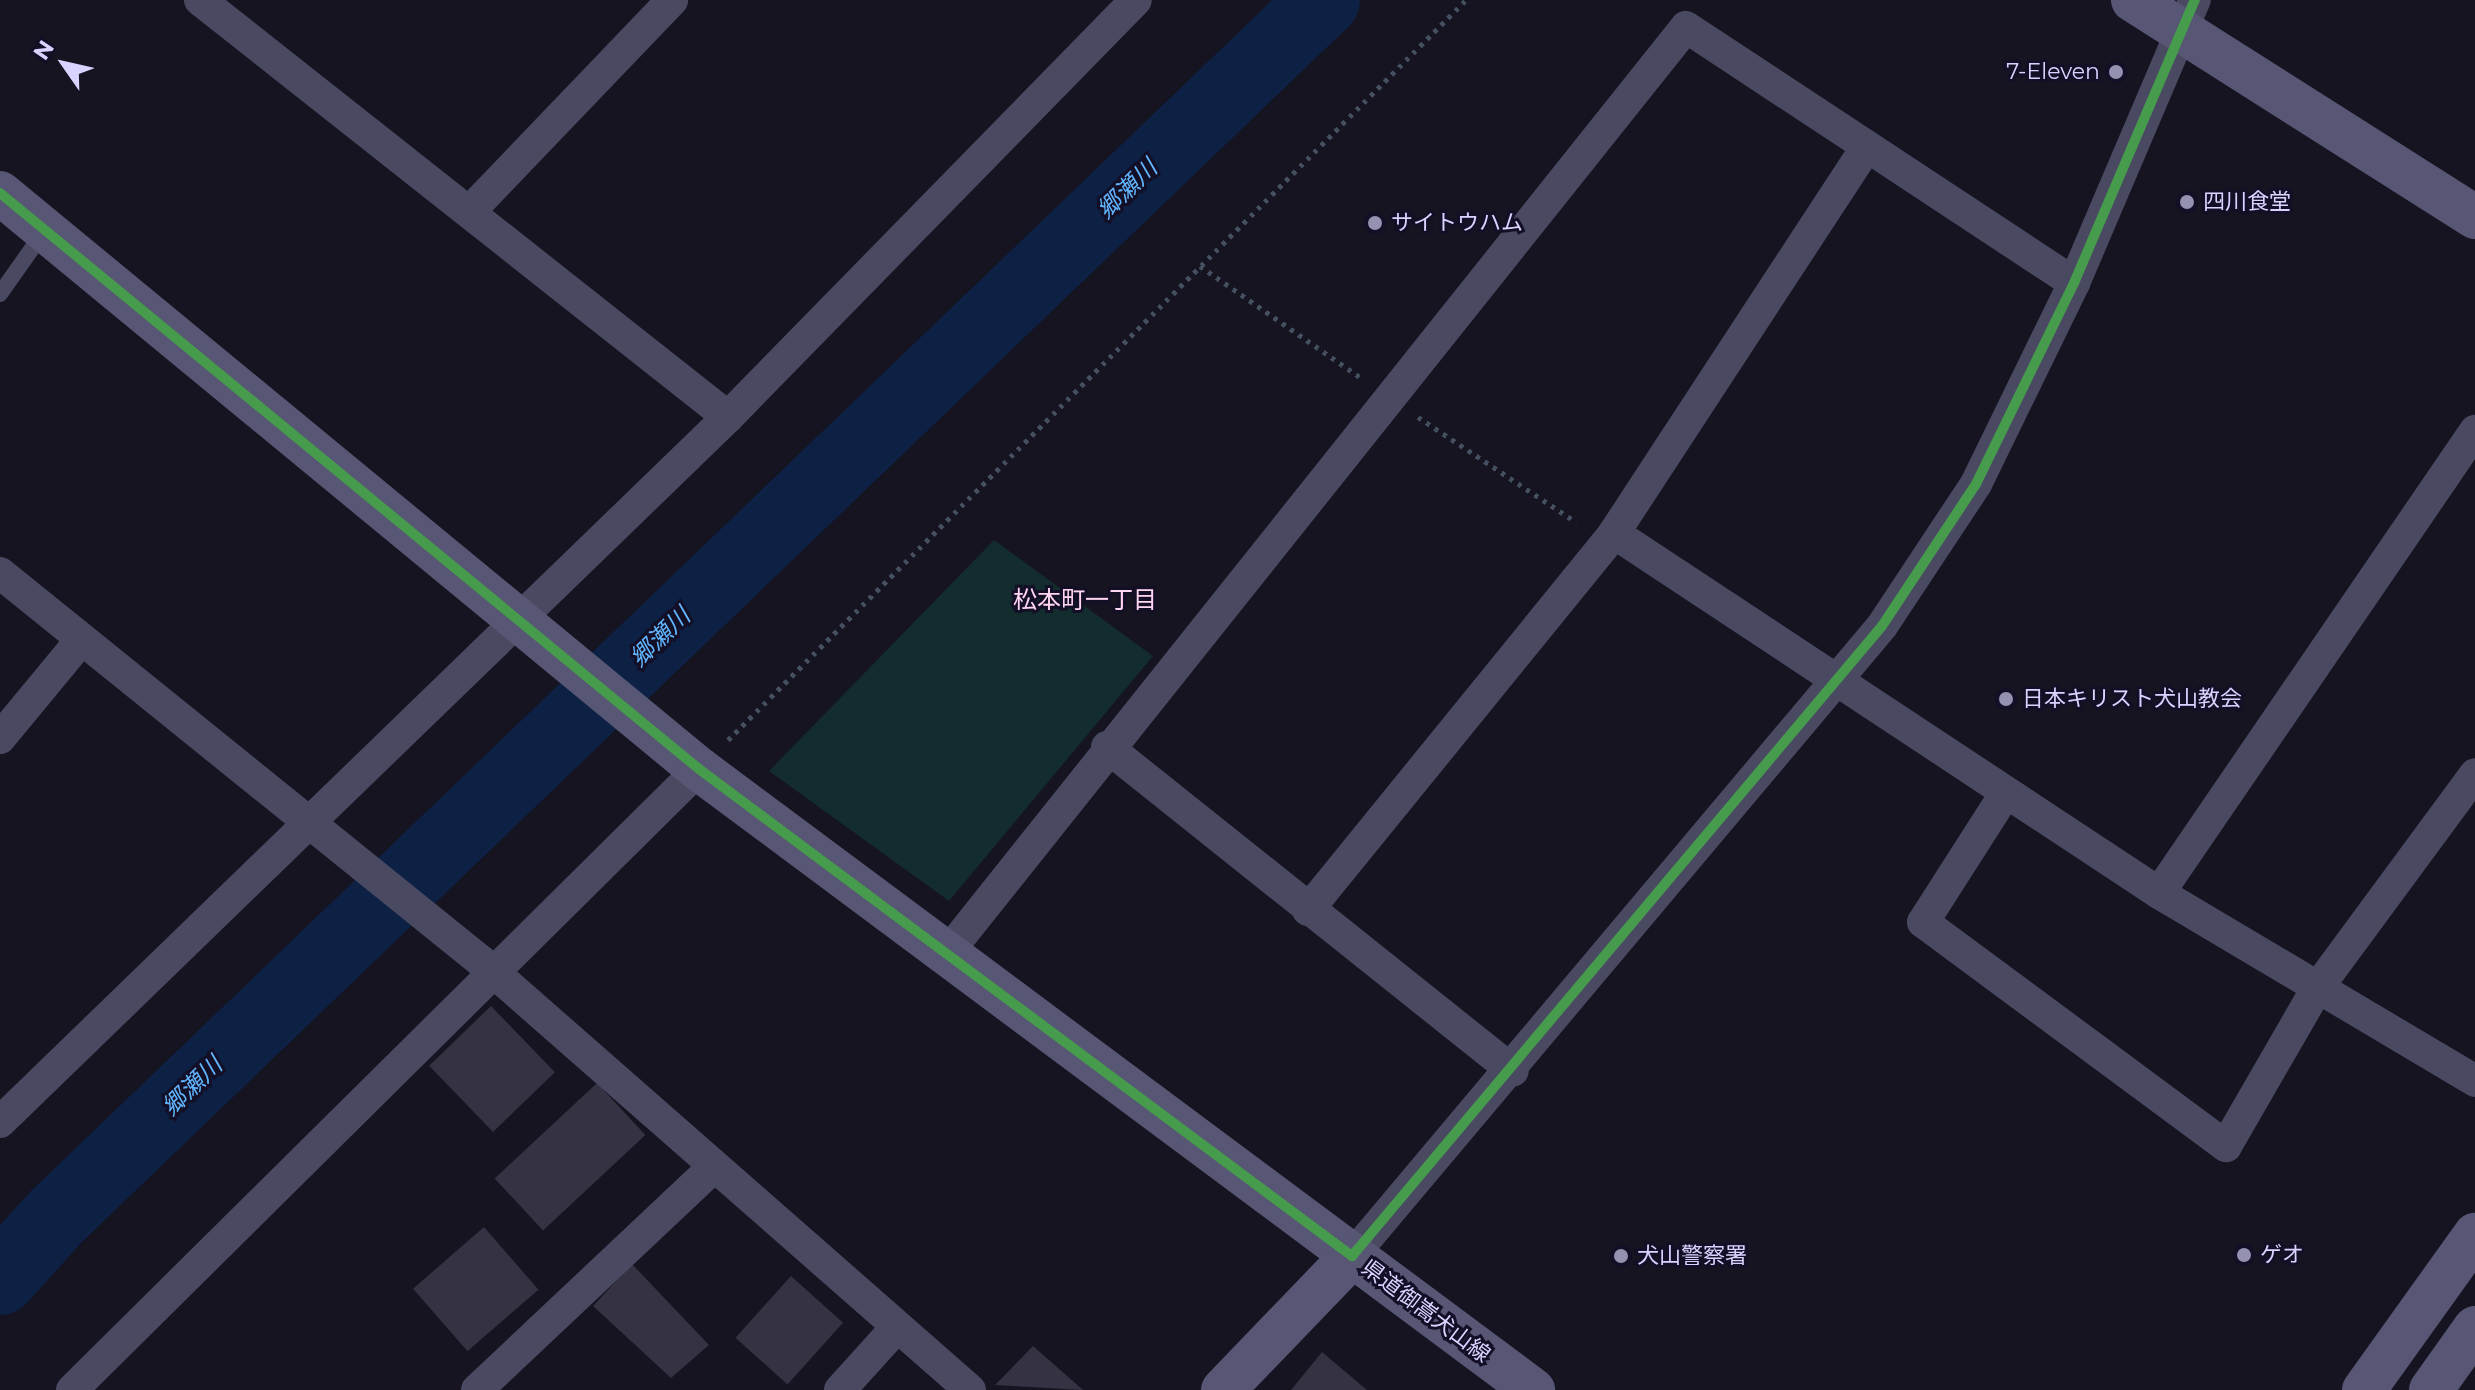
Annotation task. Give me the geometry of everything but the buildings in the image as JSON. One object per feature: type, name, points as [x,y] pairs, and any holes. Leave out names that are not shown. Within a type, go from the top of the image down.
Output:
[{"type":"street","points":[[200,0],[236,10],[470,211],[728,417]]},
{"type":"street","points":[[470,211],[672,0]]},
{"type":"street","points":[[0,1122],[316,828],[516,623],[728,417],[1136,0]]},
{"type":"street","points":[[2133,0],[2188,17],[2475,217]]},
{"type":"street","points":[[0,193],[516,623],[699,769],[1352,1256],[1513,1071],[1837,682],[1976,484],[2074,283],[2188,17]]},
{"type":"street","points":[[948,952],[1107,747],[1686,27],[2074,283]]},
{"type":"street","points":[[1308,910],[1610,538],[1867,147]]},
{"type":"street","points":[[2159,893],[2475,431]]},
{"type":"street","points":[[1610,538],[2159,893],[2316,990],[2475,1081]]},
{"type":"street","points":[[0,573],[489,968],[970,1390]]},
{"type":"street","points":[[0,738],[81,640]]},
{"type":"street","points":[[1107,747],[1513,1071]]},
{"type":"street","points":[[72,1390],[489,968],[699,769]]},
{"type":"street","points":[[2005,794],[1923,922],[2226,1146],[2316,990],[2475,774]]},
{"type":"street","points":[[477,1390],[714,1167]]},
{"type":"street","points":[[2364,1390],[2475,1235]]},
{"type":"street","name":"県道御嵩犬山線","points":[[1223,1390],[1352,1256],[1533,1390]]},
{"type":"street","points":[[840,1390],[897,1327]]},
{"type":"street","points":[[2431,1390],[2475,1328]]},
{"type":"lane","points":[[0,294],[46,230]]},
{"type":"path","points":[[699,769],[1466,0]]},
{"type":"path","points":[[1200,266],[1389,397],[1610,538]]},
{"type":"green space","points":[[994,540],[1153,656],[949,901],[769,771]]},
{"type":"waterway","name":"郷瀬川","points":[[0,1279],[57,1216],[1324,0]]},
{"type":"cycle path","points":[[0,193],[699,769],[1352,1256],[1882,626],[1976,484],[2074,283],[2195,0]]},
{"type":"place","name":"7-Eleven","points":[[2116,72]]},
{"type":"place","name":"四川食堂","points":[[2187,202]]},
{"type":"place","name":"サイトウハム","points":[[1375,223]]},
{"type":"place","name":"日本キリスト犬山教会","points":[[2006,699]]},
{"type":"place","name":"ゲオ","points":[[2244,1255]]},
{"type":"place","name":"犬山警察署","points":[[1621,1256]]},
{"type":"district","name":"松本町一丁目","points":[[1085,600]]}]
